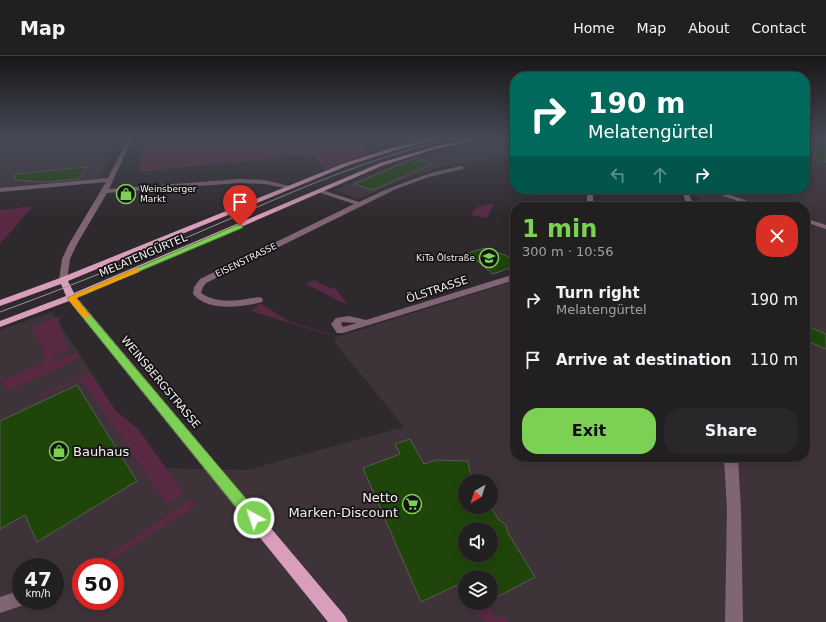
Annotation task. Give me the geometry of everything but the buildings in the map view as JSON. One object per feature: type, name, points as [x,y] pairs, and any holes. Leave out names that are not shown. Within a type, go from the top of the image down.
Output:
[{"type":"main road","name":"MELATENGÜRTEL","points":[[0,303],[63,280],[346,165]]},
{"type":"main road","name":"MELATENGÜRTEL","points":[[0,324],[71,298],[379,165]]},
{"type":"main road","points":[[312,178],[309,184],[320,191]]},
{"type":"main road","name":"MELATENGÜRTEL","points":[[273,195],[287,192],[298,192],[301,196],[293,203]]},
{"type":"main road","name":"WEINSBERGSTRASSE","points":[[63,280],[71,298],[339,622]]},
{"type":"street","points":[[63,280],[66,259],[73,244],[105,191],[117,165]]},
{"type":"street","name":"EISENSTRASSE","points":[[259,300],[218,304],[205,300],[197,294],[197,290],[198,286],[203,281],[360,204],[421,177],[444,170],[461,168]]},
{"type":"street","points":[[0,190],[110,180]]},
{"type":"street","points":[[105,191],[216,182],[282,184],[290,187]]},
{"type":"street","points":[[320,191],[360,204]]},
{"type":"street","points":[[722,194],[746,202]]},
{"type":"street","points":[[810,222],[826,227]]},
{"type":"street","name":"ÖLSTRASSE","points":[[366,323],[510,278]]},
{"type":"street","points":[[731,462],[734,510],[734,622]]},
{"type":"street","points":[[0,605],[12,601]]},
{"type":"shaded area","points":[[0,165],[106,165],[100,178],[0,188]]},
{"type":"shaded area","points":[[140,165],[203,165],[139,172]]},
{"type":"shaded area","points":[[322,165],[336,165],[324,170]]},
{"type":"shaded area","points":[[394,165],[449,165],[440,167],[403,180],[358,199],[335,190]]},
{"type":"shaded area","points":[[810,165],[826,165],[826,622],[0,622],[0,330],[52,312],[153,468],[247,470],[404,427],[336,344],[334,338],[510,283],[510,462],[810,462],[810,202],[700,202],[695,194],[810,194]]},
{"type":"shaded area","points":[[494,203],[487,218],[470,215],[477,207]]},
{"type":"shaded area","points":[[33,206],[0,244],[0,210]]},
{"type":"shaded area","points":[[314,280],[332,289],[335,288],[347,303],[343,303],[306,284]]},
{"type":"shaded area","points":[[260,303],[290,322],[330,334],[329,335],[251,311]]},
{"type":"shaded area","points":[[61,316],[58,324],[69,349],[52,358],[54,361],[76,352],[79,356],[73,362],[7,391],[1,381],[45,362],[41,344],[31,327]]},
{"type":"shaded area","points":[[86,374],[91,374],[115,410],[138,429],[184,493],[167,505],[81,379],[38,399],[37,397]]},
{"type":"shaded area","points":[[191,499],[196,506],[113,558],[104,558]]},
{"type":"shaded area","points":[[492,610],[497,618],[503,615],[509,622],[485,622],[473,611],[470,611]]},
{"type":"tram line","points":[[0,312],[133,260],[270,201],[362,165]]},
{"type":"slow traffic","points":[[86,316],[71,298],[137,270]]},
{"type":"place","name":"Weinsberger Markt","points":[[126,194]]},
{"type":"place","name":"KiTa Ölstraße","points":[[489,258]]},
{"type":"place","name":"Bauhaus","points":[[59,451]]},
{"type":"place","name":"Netto Marken-Discount","points":[[412,504]]},
{"type":"route","points":[[240,226],[71,298],[254,518]]}]
